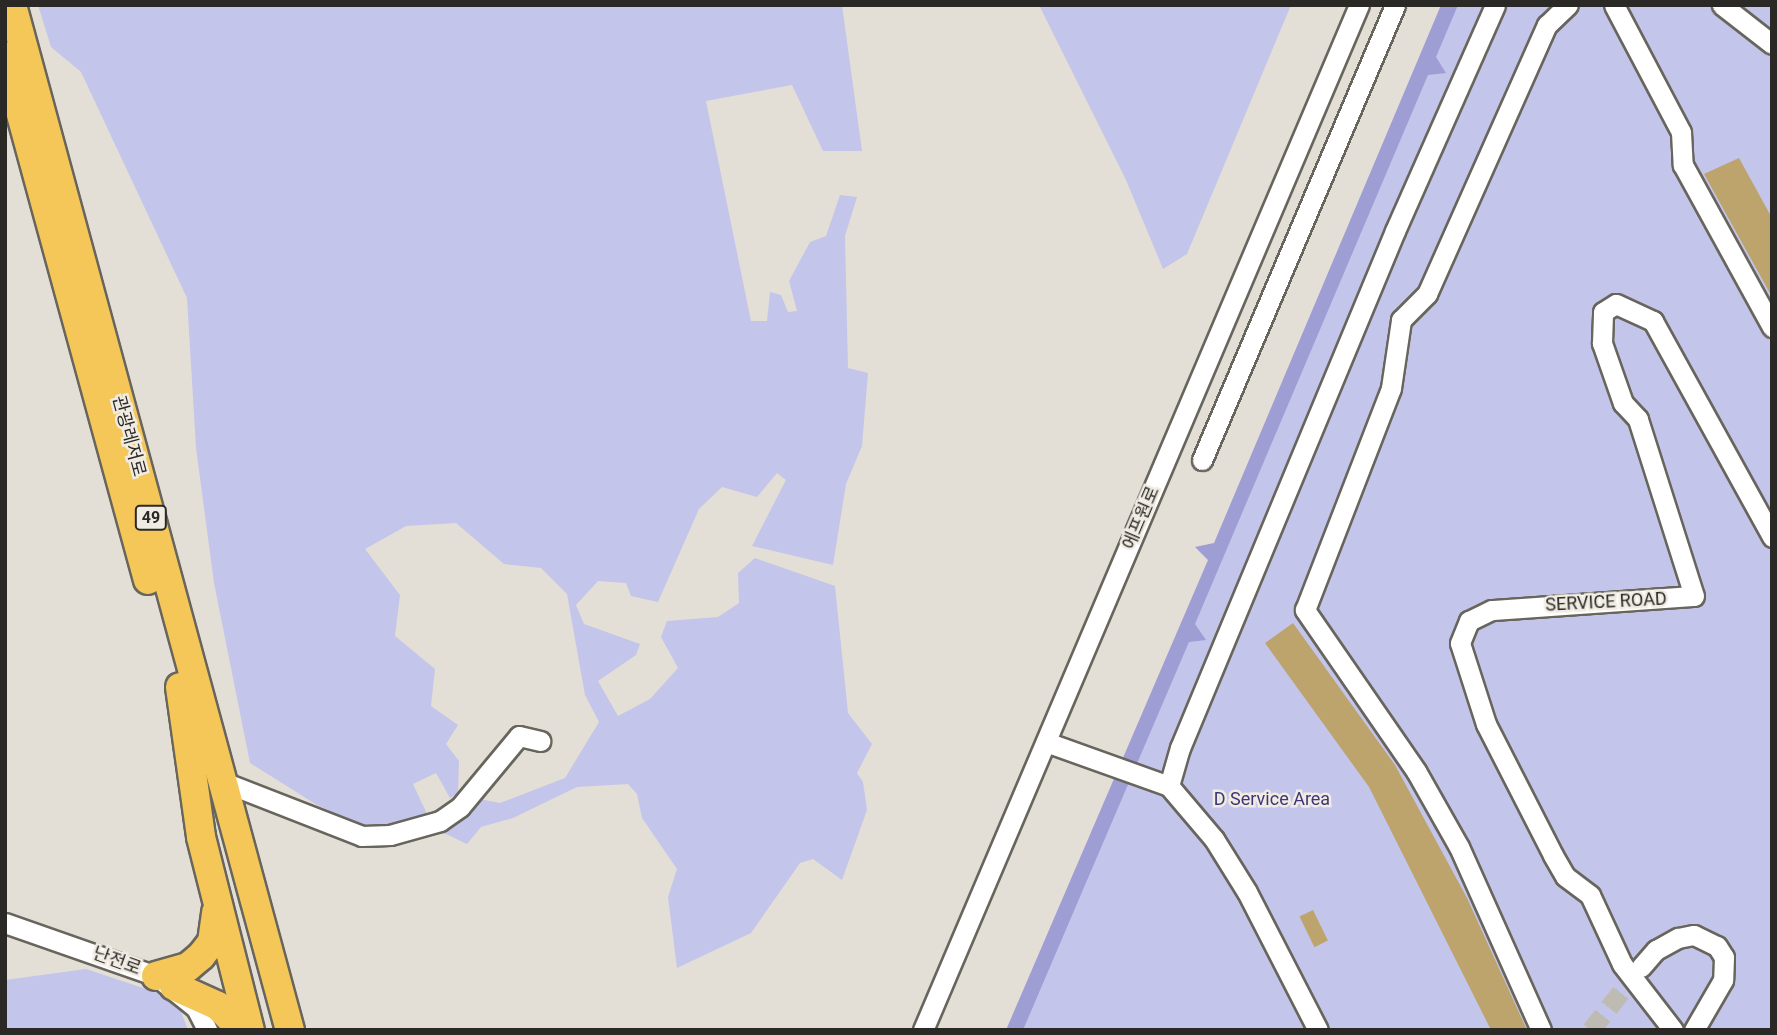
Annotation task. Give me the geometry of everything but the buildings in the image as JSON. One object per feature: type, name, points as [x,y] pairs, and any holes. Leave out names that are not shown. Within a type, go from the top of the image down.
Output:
[{"type":"highway","name":"관광레저로","points":[[12,5],[243,865],[290,1030]]},
{"type":"highway","name":"관광레저로","points":[[5,56],[99,409],[180,687],[274,1030]]},
{"type":"highway","points":[[180,687],[201,837],[250,1030]]},
{"type":"highway","points":[[243,865],[277,946],[303,1030]]},
{"type":"highway","points":[[165,981],[188,967],[212,942],[216,895]]},
{"type":"highway","points":[[165,981],[218,1006],[242,1030]]},
{"type":"street","name":"에프원로","points":[[923,1030],[1359,5]]},
{"type":"street","points":[[1202,460],[1395,5]]},
{"type":"street","points":[[1169,786],[1180,748],[1395,231],[1495,5]]},
{"type":"street","points":[[1541,1030],[1489,918],[1484,895],[1453,836],[1416,771],[1305,610],[1391,388],[1401,320],[1427,294],[1547,25],[1567,5]]},
{"type":"street","points":[[1614,5],[1681,132],[1683,165],[1772,327]]},
{"type":"street","points":[[1722,5],[1772,44]]},
{"type":"street","name":"SERVICE ROAD","points":[[1673,1030],[1622,964],[1590,895],[1565,876],[1553,855],[1486,724],[1460,643],[1469,621],[1492,610],[1695,596],[1638,419],[1623,403],[1602,343],[1602,312],[1616,304],[1653,321],[1772,537]]},
{"type":"street","points":[[221,781],[362,836],[390,835],[440,821],[460,807],[519,736],[540,741]]},
{"type":"street","points":[[1046,742],[1169,786],[1214,839],[1247,892],[1318,1030]]},
{"type":"street","name":"난전로","points":[[5,923],[165,981],[195,1008],[206,1030]]},
{"type":"street","points":[[1641,967],[1656,950],[1678,939],[1694,935],[1717,946],[1724,957],[1723,980],[1695,1030]]},
{"type":"green space","points":[[38,5],[842,5],[862,151],[823,151],[792,85],[706,101],[751,321],[767,321],[770,292],[781,295],[788,312],[797,311],[789,281],[810,242],[826,236],[840,195],[857,197],[845,236],[848,368],[868,373],[862,446],[846,484],[833,565],[752,546],[786,480],[777,473],[757,497],[722,487],[699,509],[658,602],[631,596],[626,583],[598,581],[576,605],[584,624],[640,644],[636,655],[598,681],[618,716],[650,699],[678,668],[661,637],[667,621],[718,617],[739,603],[738,573],[755,558],[835,586],[848,713],[872,744],[857,773],[863,782],[867,810],[842,880],[813,859],[800,863],[751,933],[677,968],[668,897],[677,869],[642,818],[637,794],[628,784],[577,787],[513,818],[481,827],[467,844],[446,834],[429,833],[432,828],[456,824],[479,799],[500,803],[565,778],[599,722],[585,695],[567,594],[541,568],[504,564],[456,523],[406,526],[365,549],[400,595],[395,636],[435,669],[431,706],[458,725],[446,744],[459,761],[458,793],[450,798],[436,773],[413,784],[427,814],[399,826],[365,827],[317,805],[250,763],[214,583],[196,448],[187,298],[81,72],[51,47]]},
{"type":"green space","points":[[1039,5],[1291,5],[1187,254],[1163,269],[1126,180]]},
{"type":"green space","name":"D Service Area","points":[[1449,5],[1772,5],[1772,1030],[1015,1030]]},
{"type":"green space","points":[[86,969],[176,999],[188,1030],[5,1030],[5,980]]},
{"type":"shaded area","points":[[1441,5],[1458,5],[1436,57],[1446,73],[1428,75],[1195,624],[1206,640],[1189,642],[1023,1030],[1006,1030],[1208,560],[1195,547],[1214,543]]},
{"type":"tunnel","points":[[1591,1030],[1641,967]]}]
